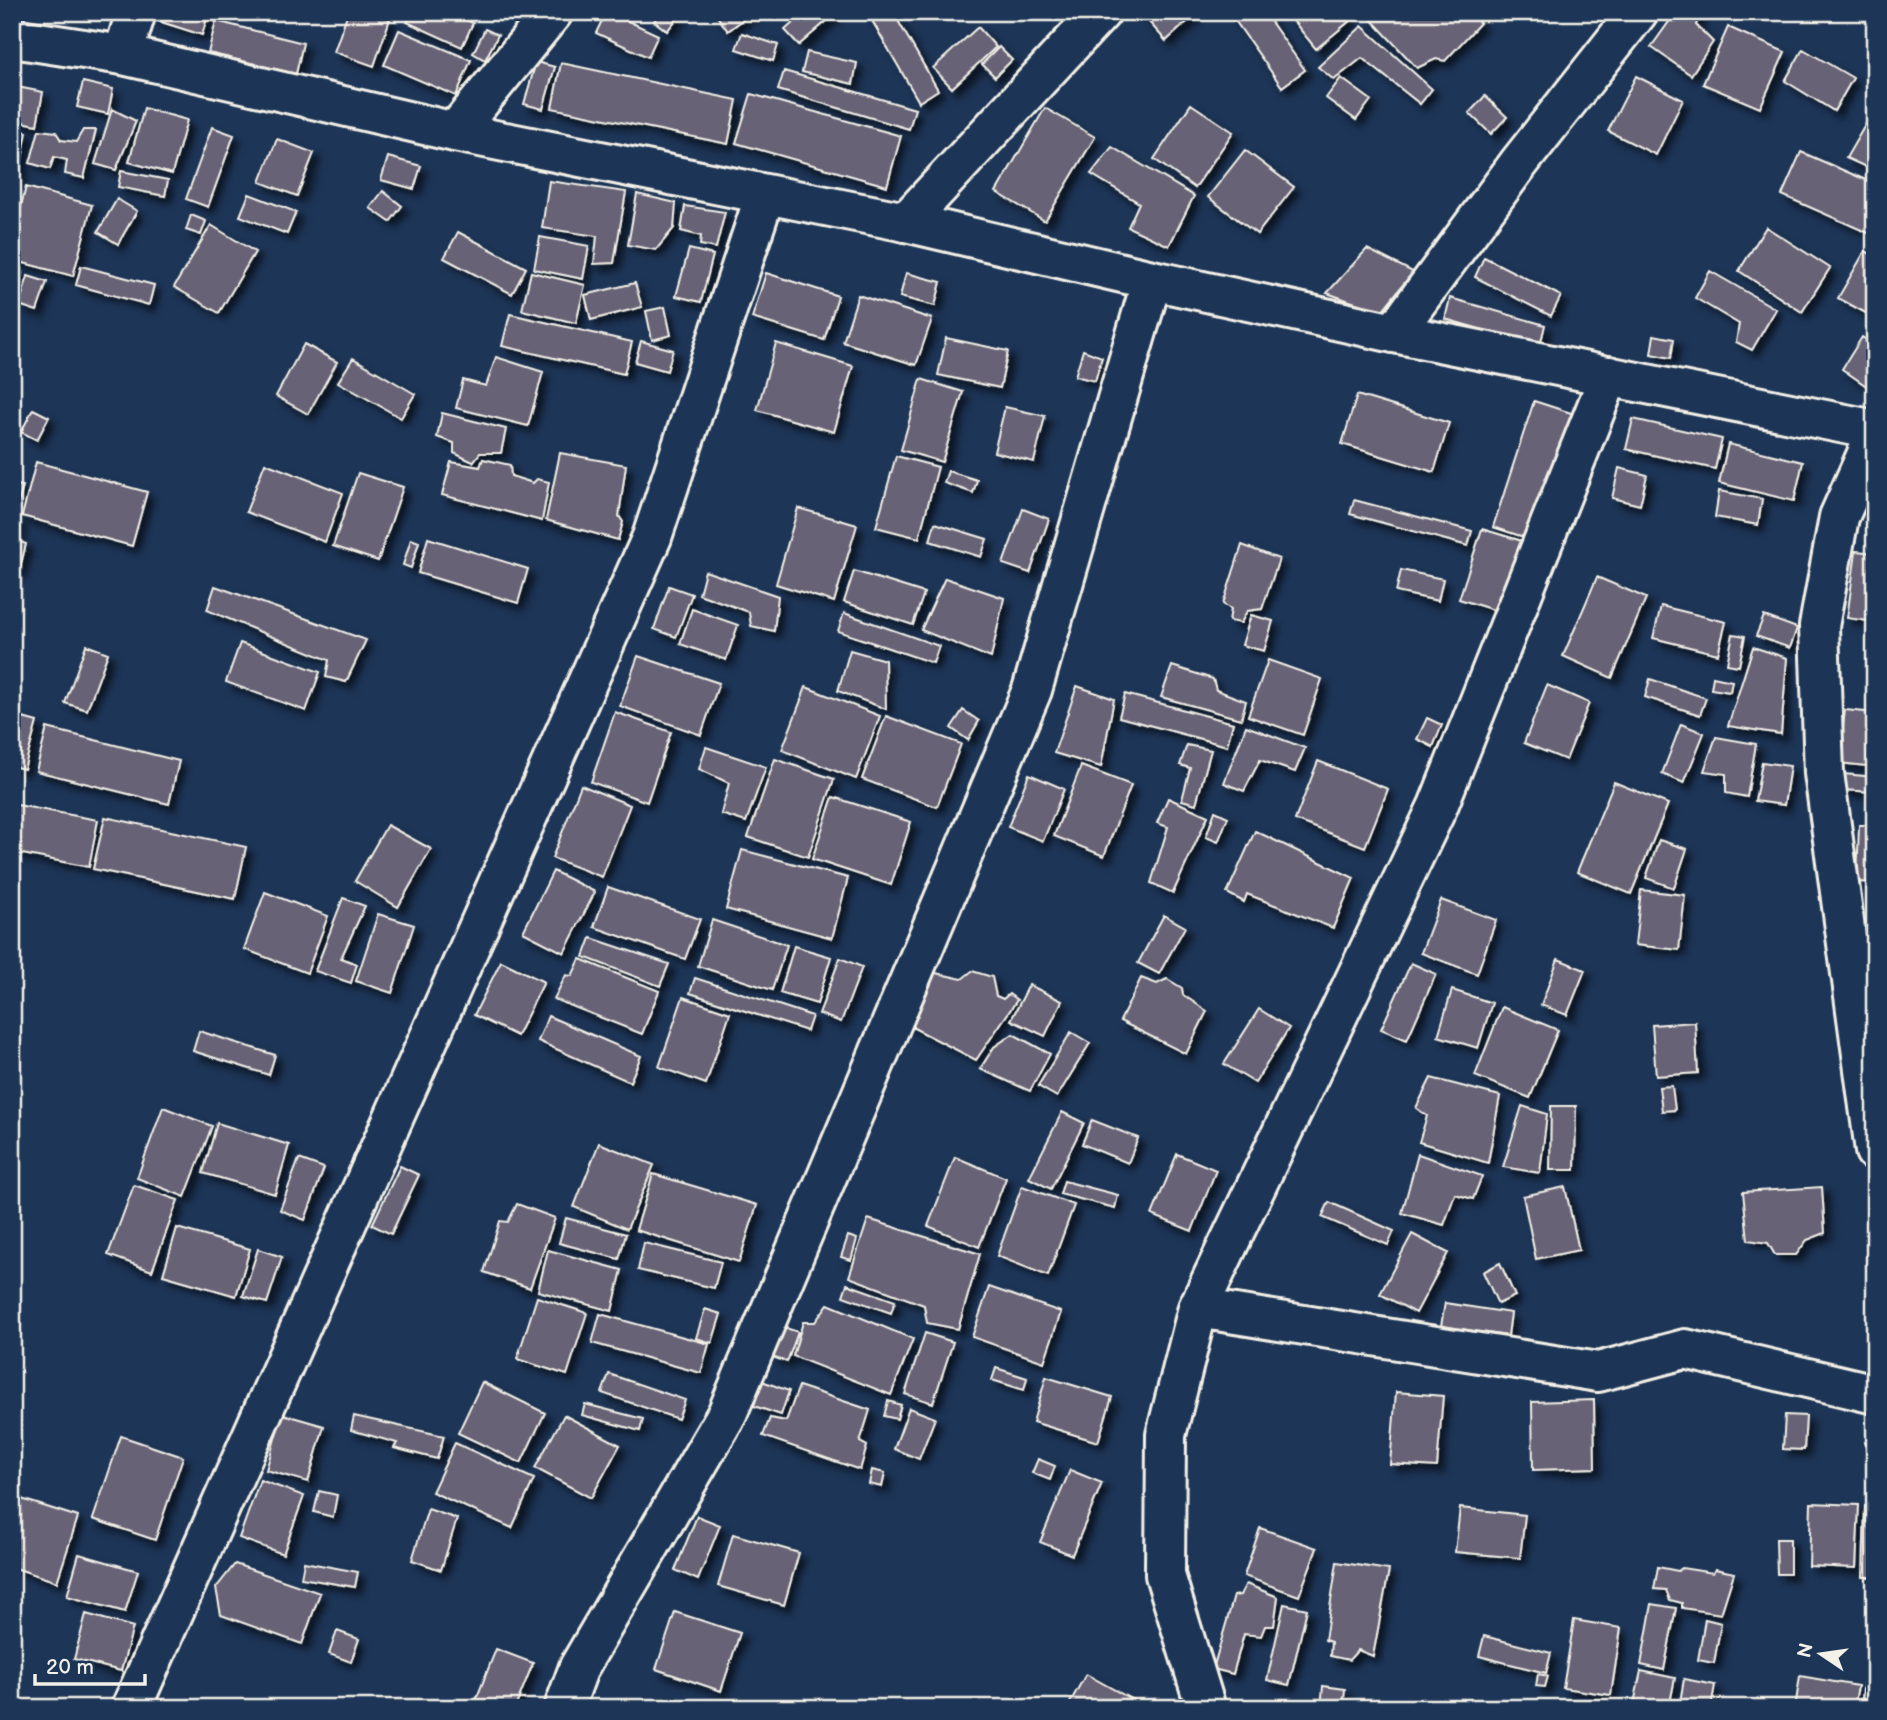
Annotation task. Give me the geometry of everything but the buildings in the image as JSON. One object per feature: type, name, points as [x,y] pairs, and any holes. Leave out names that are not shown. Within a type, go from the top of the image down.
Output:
[{"type":"street","points":[[122,55],[136,12]]},
{"type":"street","points":[[455,132],[553,12]]},
{"type":"street","points":[[906,222],[1101,12]]},
{"type":"street","points":[[1394,333],[1519,163],[1638,12]]},
{"type":"street","points":[[12,38],[122,55],[455,132],[906,222],[1394,333],[1875,429]]},
{"type":"street","points":[[131,1708],[652,537],[765,195]]},
{"type":"street","points":[[564,1708],[579,1667],[727,1413],[1027,703],[1152,280]]},
{"type":"street","points":[[1206,1708],[1165,1575],[1166,1435],[1198,1308],[1438,806],[1609,376]]},
{"type":"street","points":[[1875,436],[1839,517],[1819,626],[1824,773],[1875,1151]]},
{"type":"street","points":[[1198,1308],[1598,1372],[1685,1349],[1875,1394]]}]
